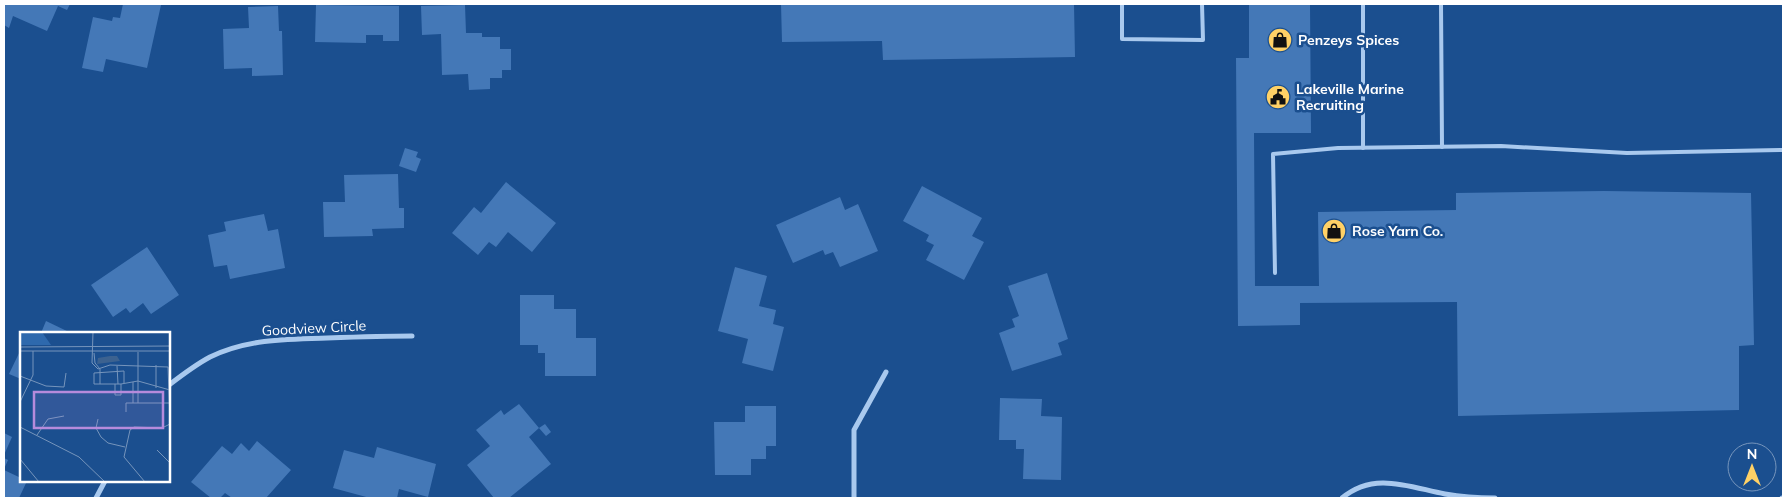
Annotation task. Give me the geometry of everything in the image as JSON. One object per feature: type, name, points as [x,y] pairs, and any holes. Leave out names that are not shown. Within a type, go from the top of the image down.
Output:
[{"type":"street","name":"Goodview Circle","points":[[170,384],[211,357],[233,348],[256,342],[278,339],[412,336]]},
{"type":"street","points":[[854,498],[854,430],[886,372]]},
{"type":"street","points":[[96,498],[104,482]]},
{"type":"street","points":[[1342,498],[1353,489],[1377,482],[1399,483],[1470,498],[1495,498]]},
{"type":"lane","points":[[1122,4],[1122,39],[1203,40],[1202,4]]},
{"type":"lane","points":[[1363,4],[1363,148]]},
{"type":"lane","points":[[1440,4],[1442,147]]},
{"type":"lane","points":[[1275,272],[1273,154],[1338,148],[1501,146],[1627,153],[1783,150]]},
{"type":"building","points":[[4,4],[70,4],[67,10],[58,6],[47,31],[13,16],[9,28],[4,25]]},
{"type":"building","points":[[123,4],[161,5],[147,68],[106,59],[103,72],[82,68],[93,17],[112,21],[113,17],[120,18]]},
{"type":"building","points":[[781,4],[1074,4],[1075,57],[883,60],[882,41],[782,42]]},
{"type":"building","points":[[1249,4],[1310,4],[1311,133],[1254,133],[1255,286],[1319,286],[1318,212],[1456,210],[1456,193],[1604,191],[1751,193],[1754,345],[1739,346],[1739,410],[1458,416],[1457,302],[1300,303],[1300,325],[1238,326],[1236,58],[1249,58]]},
{"type":"building","points":[[316,5],[399,6],[399,41],[383,41],[383,35],[366,35],[366,43],[315,42]]},
{"type":"building","points":[[465,5],[466,33],[482,33],[482,37],[500,37],[500,49],[511,49],[511,70],[502,70],[502,78],[490,78],[490,89],[469,90],[468,74],[442,75],[441,34],[422,35],[421,6]]},
{"type":"building","points":[[278,6],[279,31],[282,31],[283,75],[252,76],[252,68],[224,69],[223,29],[249,28],[248,7]]},
{"type":"building","points":[[405,148],[418,152],[416,157],[421,159],[416,172],[399,166]]},
{"type":"building","points":[[398,174],[399,208],[404,208],[404,228],[372,229],[373,236],[324,237],[323,202],[345,202],[344,175]]},
{"type":"building","points":[[506,182],[556,223],[532,252],[508,232],[496,247],[489,242],[478,255],[452,233],[474,207],[481,213]]},
{"type":"building","points":[[922,186],[982,218],[972,236],[984,242],[964,280],[926,260],[934,245],[926,241],[929,235],[903,221]]},
{"type":"building","points":[[840,197],[845,210],[858,204],[878,251],[840,267],[833,252],[825,255],[823,250],[793,263],[776,225]]},
{"type":"building","points":[[264,214],[268,231],[278,229],[285,268],[230,279],[227,265],[214,267],[208,235],[226,231],[224,222]]},
{"type":"building","points":[[147,247],[179,295],[151,314],[143,303],[130,313],[126,308],[113,317],[91,285]]},
{"type":"building","points":[[735,267],[767,276],[759,306],[776,310],[773,324],[784,327],[773,371],[742,363],[748,339],[718,331]]},
{"type":"building","points":[[1047,273],[1068,339],[1058,343],[1062,355],[1012,371],[999,333],[1015,327],[1012,319],[1019,316],[1008,286]]},
{"type":"building","points":[[520,295],[554,295],[554,309],[576,309],[576,338],[596,338],[596,376],[545,376],[545,353],[538,353],[538,345],[520,345]]},
{"type":"building","points":[[46,321],[69,332],[41,332]]},
{"type":"building","points":[[20,351],[20,379],[9,374]]},
{"type":"building","points":[[1000,398],[1042,399],[1041,416],[1062,417],[1061,480],[1023,479],[1024,449],[1016,449],[1016,440],[999,440]]},
{"type":"building","points":[[519,404],[539,428],[529,437],[551,464],[509,498],[494,498],[467,465],[490,446],[476,430],[501,410],[504,415]]},
{"type":"building","points":[[745,406],[776,406],[776,446],[766,446],[766,459],[751,459],[751,475],[715,475],[714,422],[745,422]]},
{"type":"building","points":[[545,424],[551,432],[546,436],[539,428]]},
{"type":"building","points":[[4,433],[12,437],[4,455]]},
{"type":"building","points":[[257,441],[291,470],[266,498],[232,498],[225,493],[220,498],[211,498],[191,482],[222,446],[232,454],[241,443],[249,451]]},
{"type":"building","points":[[377,447],[436,464],[428,497],[399,489],[397,498],[370,498],[333,488],[344,450],[374,458]]},
{"type":"building","points":[[4,458],[8,460],[4,469]]},
{"type":"building","points":[[4,470],[20,478],[20,482],[27,482],[19,498],[4,498]]},
{"type":"place","name":"Penzeys Spices","points":[[1280,40]]},
{"type":"place","name":"Lakeville Marine Recruiting","points":[[1278,97]]},
{"type":"place","name":"Rose Yarn Co.","points":[[1334,231]]}]
